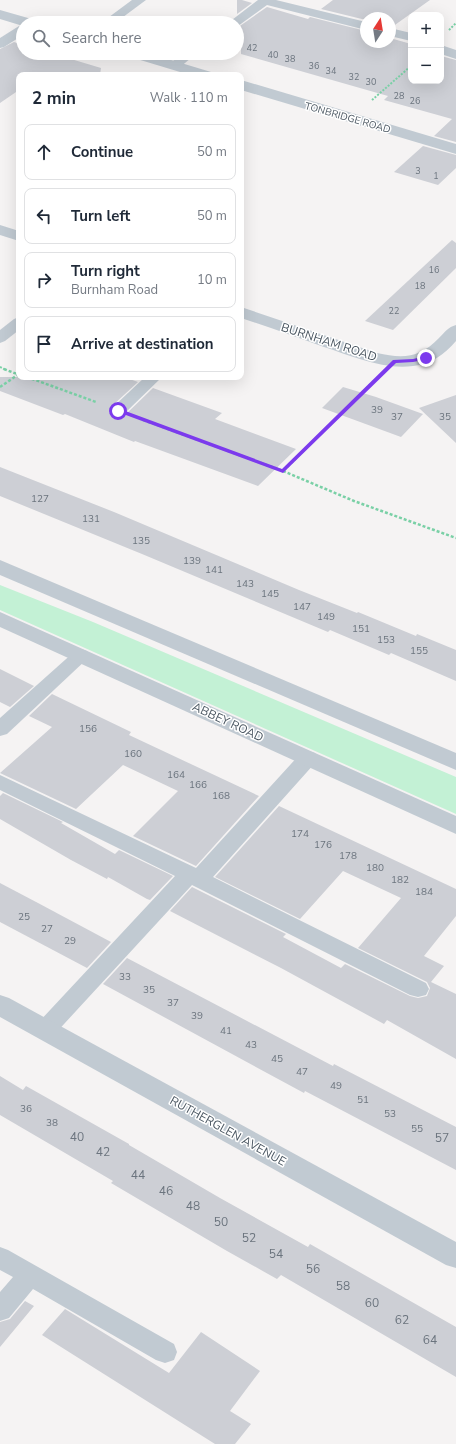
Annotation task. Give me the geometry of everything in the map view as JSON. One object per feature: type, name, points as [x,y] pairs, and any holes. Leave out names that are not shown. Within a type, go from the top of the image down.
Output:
[{"type":"street","points":[[0,14],[16,19]]},
{"type":"street","points":[[156,60],[196,72]]},
{"type":"street","name":"TONBRIDGE ROAD","points":[[244,86],[456,149]]},
{"type":"street","points":[[0,230],[16,235]]},
{"type":"street","name":"BURNHAM ROAD","points":[[244,313],[372,357],[395,361],[413,361],[426,358],[436,351],[456,330]]},
{"type":"street","points":[[0,567],[456,762]]},
{"type":"street","name":"ABBEY ROAD","points":[[0,619],[456,826]]},
{"type":"street","name":"RUTHERGLEN AVENUE","points":[[0,1006],[456,1256]]},
{"type":"lane","points":[[116,16],[140,0]]},
{"type":"lane","points":[[243,16],[263,0],[360,24]]},
{"type":"lane","points":[[396,33],[408,36]]},
{"type":"lane","points":[[0,44],[16,34]]},
{"type":"lane","points":[[444,50],[456,55]]},
{"type":"lane","points":[[174,65],[181,60]]},
{"type":"lane","points":[[0,338],[16,325]]},
{"type":"lane","points":[[118,411],[151,380]]},
{"type":"lane","points":[[0,729],[81,655]]},
{"type":"lane","points":[[45,1030],[308,758]]},
{"type":"lane","points":[[0,782],[194,876],[418,989]]},
{"type":"lane","points":[[0,1256],[30,1275],[165,1352]]},
{"type":"lane","points":[[0,1310],[30,1275]]},
{"type":"path","points":[[352,118],[408,69]]},
{"type":"path","points":[[283,471],[395,361]]},
{"type":"path","points":[[0,367],[16,373]]},
{"type":"path","points":[[0,387],[16,375]]},
{"type":"path","points":[[34,380],[283,471],[354,500],[456,538]]},
{"type":"green space","points":[[0,585],[93,622],[456,777],[456,814],[0,610]]},
{"type":"building","points":[[237,0],[242,0],[252,3],[237,14]]},
{"type":"building","points":[[333,0],[430,0],[413,12],[408,12],[408,16],[396,24],[396,12],[360,12],[360,19],[321,9]]},
{"type":"building","points":[[267,7],[308,19],[310,17],[360,30],[360,48],[396,48],[396,40],[408,43],[408,84],[444,84],[444,57],[456,60],[456,142],[434,136],[452,119],[384,100],[388,96],[244,55],[244,23]]},
{"type":"building","points":[[14,42],[16,43],[16,60],[74,60],[101,68],[100,72],[16,72],[16,92],[0,103],[0,49]]},
{"type":"building","points":[[423,146],[456,155],[456,168],[438,185],[394,172]]},
{"type":"building","points":[[452,240],[456,243],[456,268],[393,330],[365,321]]},
{"type":"building","points":[[0,377],[16,377],[16,380],[132,380],[138,382],[111,407],[109,412],[112,415],[118,417],[125,415],[153,388],[222,413],[215,419],[296,449],[258,486],[135,441],[134,442],[65,414],[63,415],[0,391]]},
{"type":"building","points":[[343,387],[423,414],[401,437],[322,408]]},
{"type":"building","points":[[456,395],[456,443],[419,408]]},
{"type":"building","points":[[0,467],[114,512],[299,590],[416,636],[417,634],[456,650],[456,681],[391,653],[389,655],[330,630],[328,632],[0,496]]},
{"type":"building","points":[[0,669],[34,686],[10,707],[0,702]]},
{"type":"building","points":[[52,694],[131,732],[129,735],[259,796],[196,866],[133,836],[178,791],[123,765],[76,809],[0,773],[52,727],[29,716]]},
{"type":"building","points":[[3,793],[63,822],[61,823],[115,854],[119,850],[173,876],[150,900],[147,899],[108,877],[107,879],[71,860],[0,819],[0,796]]},
{"type":"building","points":[[279,806],[456,889],[456,916],[424,956],[444,966],[431,982],[456,994],[456,1059],[387,1020],[384,1024],[281,968],[170,911],[192,887],[286,934],[283,937],[341,968],[345,964],[410,996],[418,998],[427,996],[430,988],[427,982],[358,948],[401,898],[343,871],[300,919],[215,877]]},
{"type":"building","points":[[0,883],[111,942],[87,968],[0,922]]},
{"type":"building","points":[[127,958],[333,1066],[334,1064],[456,1127],[456,1170],[305,1091],[304,1093],[103,984]]},
{"type":"building","points":[[0,1076],[23,1090],[26,1086],[129,1144],[220,1198],[308,1247],[310,1244],[456,1327],[456,1377],[281,1275],[277,1279],[227,1251],[111,1183],[113,1181],[0,1115]]},
{"type":"building","points":[[25,1301],[34,1306],[0,1347],[0,1322],[10,1319]]},
{"type":"building","points":[[65,1309],[169,1373],[201,1332],[260,1371],[230,1411],[251,1424],[235,1444],[215,1444],[42,1335]]},
{"type":"route","points":[[118,411],[283,471],[395,361],[413,361],[426,358]]}]
